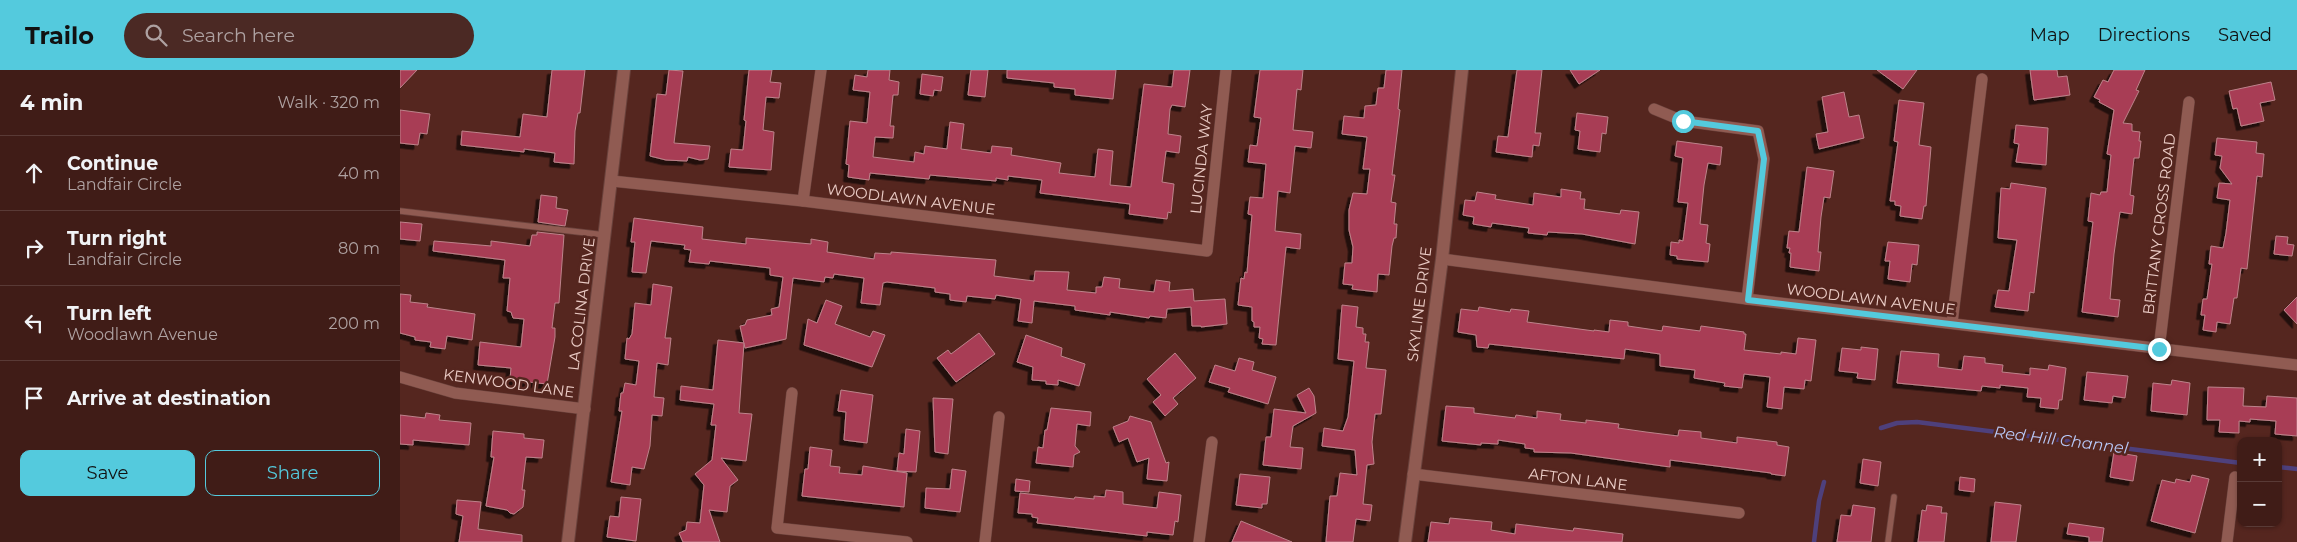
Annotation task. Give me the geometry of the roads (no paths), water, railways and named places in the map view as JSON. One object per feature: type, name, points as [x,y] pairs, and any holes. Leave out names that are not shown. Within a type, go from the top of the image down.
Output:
[{"type":"street","name":"LA COLINA DRIVE","points":[[568,542],[624,70]]},
{"type":"street","points":[[803,201],[821,70]]},
{"type":"street","name":"LUCINDA WAY","points":[[1207,251],[1226,70]]},
{"type":"street","name":"SKYLINE DRIVE","points":[[1405,542],[1442,259],[1462,70]]},
{"type":"street","points":[[1952,323],[1982,79]]},
{"type":"street","name":"BRITTANY CROSS ROAD","points":[[2159,349],[2189,102]]},
{"type":"street","points":[[1654,109],[1683,121],[1758,131],[1764,159],[1748,300]]},
{"type":"street","name":"WOODLAWN AVENUE","points":[[612,181],[803,201],[1207,251]]},
{"type":"street","name":"WOODLAWN AVENUE","points":[[1442,259],[1748,300],[2297,365]]},
{"type":"street","name":"KENWOOD LANE","points":[[400,377],[456,393],[585,409]]},
{"type":"street","points":[[792,394],[777,528],[907,542]]},
{"type":"street","points":[[985,542],[999,416]]},
{"type":"street","points":[[1199,542],[1212,442]]},
{"type":"street","name":"AFTON LANE","points":[[1413,474],[1739,513]]},
{"type":"street","points":[[2227,542],[2235,477]]},
{"type":"lane","points":[[400,211],[605,236]]},
{"type":"lane","points":[[1888,542],[1894,497]]},
{"type":"waterway","name":"Red Hill Channel","points":[[1881,428],[1897,423],[1917,422],[2237,462]]},
{"type":"waterway","name":"Red Hill Channel","points":[[2282,467],[2297,469]]},
{"type":"waterway","name":"Red Hill Channel","points":[[1814,542],[1819,501],[1824,482]]}]
